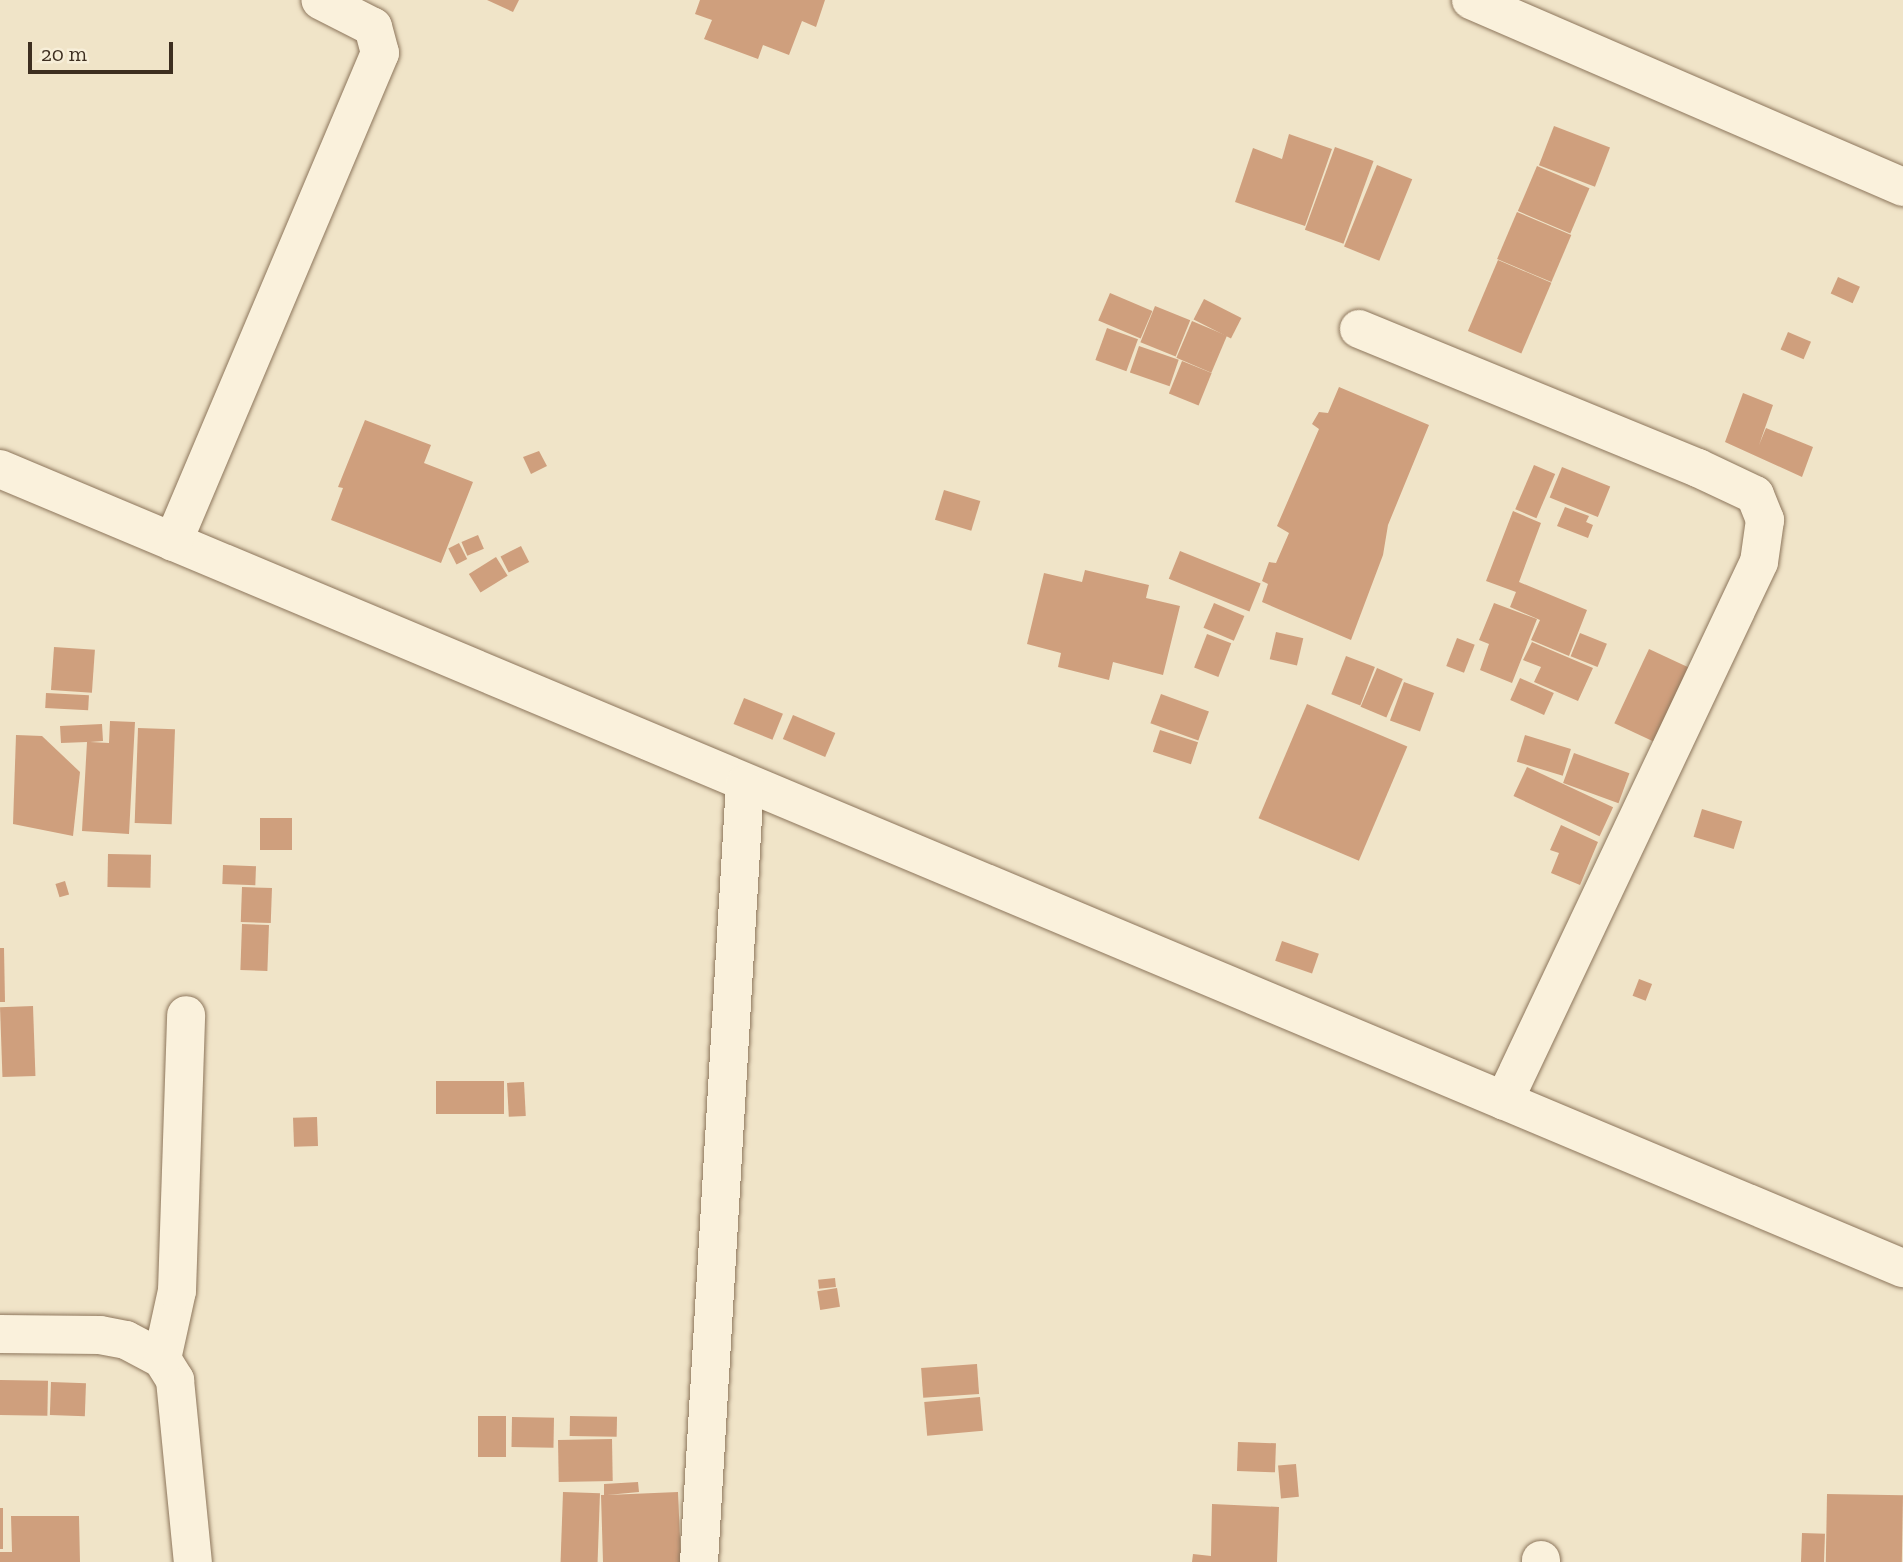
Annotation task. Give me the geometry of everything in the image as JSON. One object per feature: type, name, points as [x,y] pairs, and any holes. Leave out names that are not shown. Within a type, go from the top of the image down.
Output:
[{"type":"street","points":[[173,542],[380,52],[373,27],[320,0]]},
{"type":"street","points":[[1471,0],[1903,187]]},
{"type":"street","points":[[1359,330],[1755,495],[1765,520],[1759,562],[1504,1101]]},
{"type":"street","points":[[0,469],[1903,1268]]},
{"type":"street","points":[[699,1562],[745,784]]},
{"type":"street","points":[[162,1359],[177,1291],[186,1015]]},
{"type":"street","points":[[0,1334],[100,1335],[126,1340],[162,1359],[175,1380],[193,1562]]},
{"type":"building","points":[[487,0],[519,0],[513,12]]},
{"type":"building","points":[[700,0],[825,0],[816,27],[802,21],[789,55],[763,45],[758,59],[704,39],[712,20],[695,14]]},
{"type":"building","points":[[1554,126],[1610,148],[1595,187],[1539,165]]},
{"type":"building","points":[[1289,134],[1332,149],[1305,226],[1235,202],[1253,148],[1282,159]]},
{"type":"building","points":[[1335,147],[1374,161],[1343,244],[1305,230]]},
{"type":"building","points":[[1377,165],[1412,179],[1379,261],[1344,247]]},
{"type":"building","points":[[1537,166],[1589,188],[1570,233],[1518,211]]},
{"type":"building","points":[[1517,212],[1571,235],[1551,282],[1497,259]]},
{"type":"building","points":[[1498,260],[1551,283],[1521,354],[1468,331]]},
{"type":"building","points":[[1838,277],[1860,287],[1853,303],[1831,293]]},
{"type":"building","points":[[1110,293],[1152,311],[1141,339],[1098,321]]},
{"type":"building","points":[[1204,299],[1241,318],[1231,339],[1194,319]]},
{"type":"building","points":[[1155,306],[1190,320],[1176,356],[1140,342]]},
{"type":"building","points":[[1192,321],[1227,336],[1211,373],[1176,358]]},
{"type":"building","points":[[1107,328],[1138,339],[1126,371],[1095,360]]},
{"type":"building","points":[[1788,332],[1811,342],[1804,359],[1781,349]]},
{"type":"building","points":[[1139,346],[1179,360],[1170,386],[1130,372]]},
{"type":"building","points":[[1182,361],[1212,373],[1199,405],[1169,393]]},
{"type":"building","points":[[1339,387],[1429,425],[1388,525],[1383,555],[1351,640],[1262,602],[1268,584],[1262,581],[1269,562],[1276,563],[1289,533],[1277,526],[1319,429],[1312,424],[1319,412],[1328,413]]},
{"type":"building","points":[[1743,393],[1773,405],[1759,445],[1766,428],[1813,447],[1802,477],[1725,442]]},
{"type":"building","points":[[365,420],[431,445],[424,463],[473,482],[441,563],[331,520],[343,488],[338,487]]},
{"type":"building","points":[[539,451],[547,466],[531,474],[523,457]]},
{"type":"building","points":[[1534,465],[1555,474],[1536,518],[1515,509]]},
{"type":"building","points":[[1562,467],[1610,486],[1598,517],[1550,498]]},
{"type":"building","points":[[944,490],[980,501],[971,531],[935,520]]},
{"type":"building","points":[[1565,507],[1589,516],[1586,522],[1593,525],[1588,538],[1557,526]]},
{"type":"building","points":[[1513,511],[1541,523],[1519,582],[1587,610],[1569,656],[1531,640],[1540,620],[1510,607],[1516,592],[1486,581]]},
{"type":"building","points":[[478,535],[484,549],[467,556],[461,542]]},
{"type":"building","points":[[459,543],[467,559],[456,564],[448,548]]},
{"type":"building","points":[[521,546],[529,562],[509,572],[501,556]]},
{"type":"building","points":[[1180,551],[1261,584],[1249,611],[1169,579]]},
{"type":"building","points":[[496,557],[508,576],[481,593],[469,574]]},
{"type":"building","points":[[1085,570],[1149,585],[1146,598],[1180,606],[1163,675],[1113,662],[1109,680],[1058,667],[1061,653],[1027,644],[1044,573],[1082,582]]},
{"type":"building","points":[[1214,603],[1244,616],[1234,641],[1203,628]]},
{"type":"building","points":[[1494,603],[1537,619],[1512,683],[1480,670],[1489,644],[1479,640]]},
{"type":"building","points":[[1276,632],[1303,638],[1297,666],[1270,659]]},
{"type":"building","points":[[1580,633],[1607,644],[1598,667],[1571,656]]},
{"type":"building","points":[[1207,634],[1231,643],[1218,677],[1194,668]]},
{"type":"building","points":[[1457,638],[1475,645],[1464,673],[1446,666]]},
{"type":"building","points":[[1532,642],[1593,668],[1578,701],[1534,682],[1541,667],[1523,660]]},
{"type":"building","points":[[54,647],[95,650],[92,693],[51,690]]},
{"type":"building","points":[[1649,649],[1690,668],[1655,742],[1614,723]]},
{"type":"building","points":[[1346,656],[1375,667],[1360,705],[1331,694]]},
{"type":"building","points":[[1377,668],[1403,679],[1386,718],[1361,707]]},
{"type":"building","points":[[1520,678],[1554,693],[1544,715],[1510,700]]},
{"type":"building","points":[[1404,682],[1434,693],[1420,731],[1390,721]]},
{"type":"building","points":[[46,693],[89,695],[88,710],[45,708]]},
{"type":"building","points":[[1161,694],[1209,711],[1198,741],[1150,723]]},
{"type":"building","points":[[744,698],[783,714],[772,740],[734,724]]},
{"type":"building","points":[[1307,704],[1407,747],[1359,861],[1259,818]]},
{"type":"building","points":[[793,715],[835,733],[825,757],[783,739]]},
{"type":"building","points":[[110,721],[135,722],[129,834],[82,831],[87,742],[61,743],[60,726],[102,724],[103,741],[90,742],[109,743]]},
{"type":"building","points":[[138,728],[175,729],[172,824],[135,823]]},
{"type":"building","points":[[1160,730],[1198,742],[1191,764],[1153,752]]},
{"type":"building","points":[[16,735],[42,736],[80,772],[73,836],[13,824]]},
{"type":"building","points":[[1525,735],[1571,749],[1563,776],[1517,762]]},
{"type":"building","points":[[1574,753],[1629,773],[1618,803],[1563,783]]},
{"type":"building","points":[[1527,767],[1613,807],[1600,836],[1513,796]]},
{"type":"building","points":[[1702,809],[1742,821],[1734,849],[1694,837]]},
{"type":"building","points":[[260,818],[292,818],[292,850],[260,850]]},
{"type":"building","points":[[1561,825],[1598,842],[1580,885],[1551,873],[1559,853],[1550,850]]},
{"type":"building","points":[[108,854],[151,855],[150,888],[107,887]]},
{"type":"building","points":[[223,865],[256,866],[255,885],[222,884]]},
{"type":"building","points":[[65,881],[69,894],[60,897],[55,884]]},
{"type":"building","points":[[242,887],[272,888],[271,923],[241,922]]},
{"type":"building","points":[[242,924],[269,925],[267,971],[240,970]]},
{"type":"building","points":[[1282,941],[1319,954],[1312,974],[1275,961]]},
{"type":"building","points":[[0,948],[4,948],[5,1002],[0,1002]]},
{"type":"building","points":[[1639,979],[1652,984],[1646,1001],[1633,996]]},
{"type":"building","points":[[33,1006],[35,1076],[2,1077],[0,1007]]},
{"type":"building","points":[[436,1081],[504,1081],[504,1114],[436,1114]]},
{"type":"building","points":[[524,1082],[526,1116],[509,1117],[507,1083]]},
{"type":"building","points":[[317,1117],[318,1146],[294,1147],[293,1118]]},
{"type":"building","points":[[835,1278],[836,1287],[819,1289],[818,1280]]},
{"type":"building","points":[[837,1288],[840,1307],[820,1310],[817,1291]]},
{"type":"building","points":[[977,1364],[979,1394],[923,1398],[921,1368]]},
{"type":"building","points":[[0,1380],[48,1381],[47,1416],[0,1415]]},
{"type":"building","points":[[51,1382],[86,1383],[85,1416],[50,1415]]},
{"type":"building","points":[[980,1397],[983,1431],[927,1436],[924,1402]]},
{"type":"building","points":[[478,1416],[506,1416],[506,1457],[478,1457]]},
{"type":"building","points":[[570,1416],[617,1417],[617,1437],[570,1436]]},
{"type":"building","points":[[512,1417],[554,1418],[553,1448],[511,1447]]},
{"type":"building","points":[[612,1439],[613,1481],[559,1482],[558,1440]]},
{"type":"building","points":[[1238,1442],[1276,1443],[1275,1472],[1237,1471]]},
{"type":"building","points":[[1296,1464],[1299,1497],[1281,1498],[1278,1466]]},
{"type":"building","points":[[638,1482],[639,1492],[607,1495],[678,1492],[681,1562],[603,1562],[601,1495],[604,1495],[604,1484]]},
{"type":"building","points":[[563,1492],[600,1493],[598,1562],[561,1562]]},
{"type":"building","points":[[1827,1494],[1903,1495],[1902,1562],[1826,1562]]},
{"type":"building","points":[[1212,1504],[1279,1507],[1277,1562],[1192,1562],[1193,1554],[1211,1556]]},
{"type":"building","points":[[0,1508],[3,1508],[3,1549],[0,1549]]},
{"type":"building","points":[[11,1516],[79,1516],[80,1562],[0,1562],[0,1552],[12,1552]]},
{"type":"building","points":[[1802,1533],[1825,1534],[1824,1562],[1801,1562]]}]
